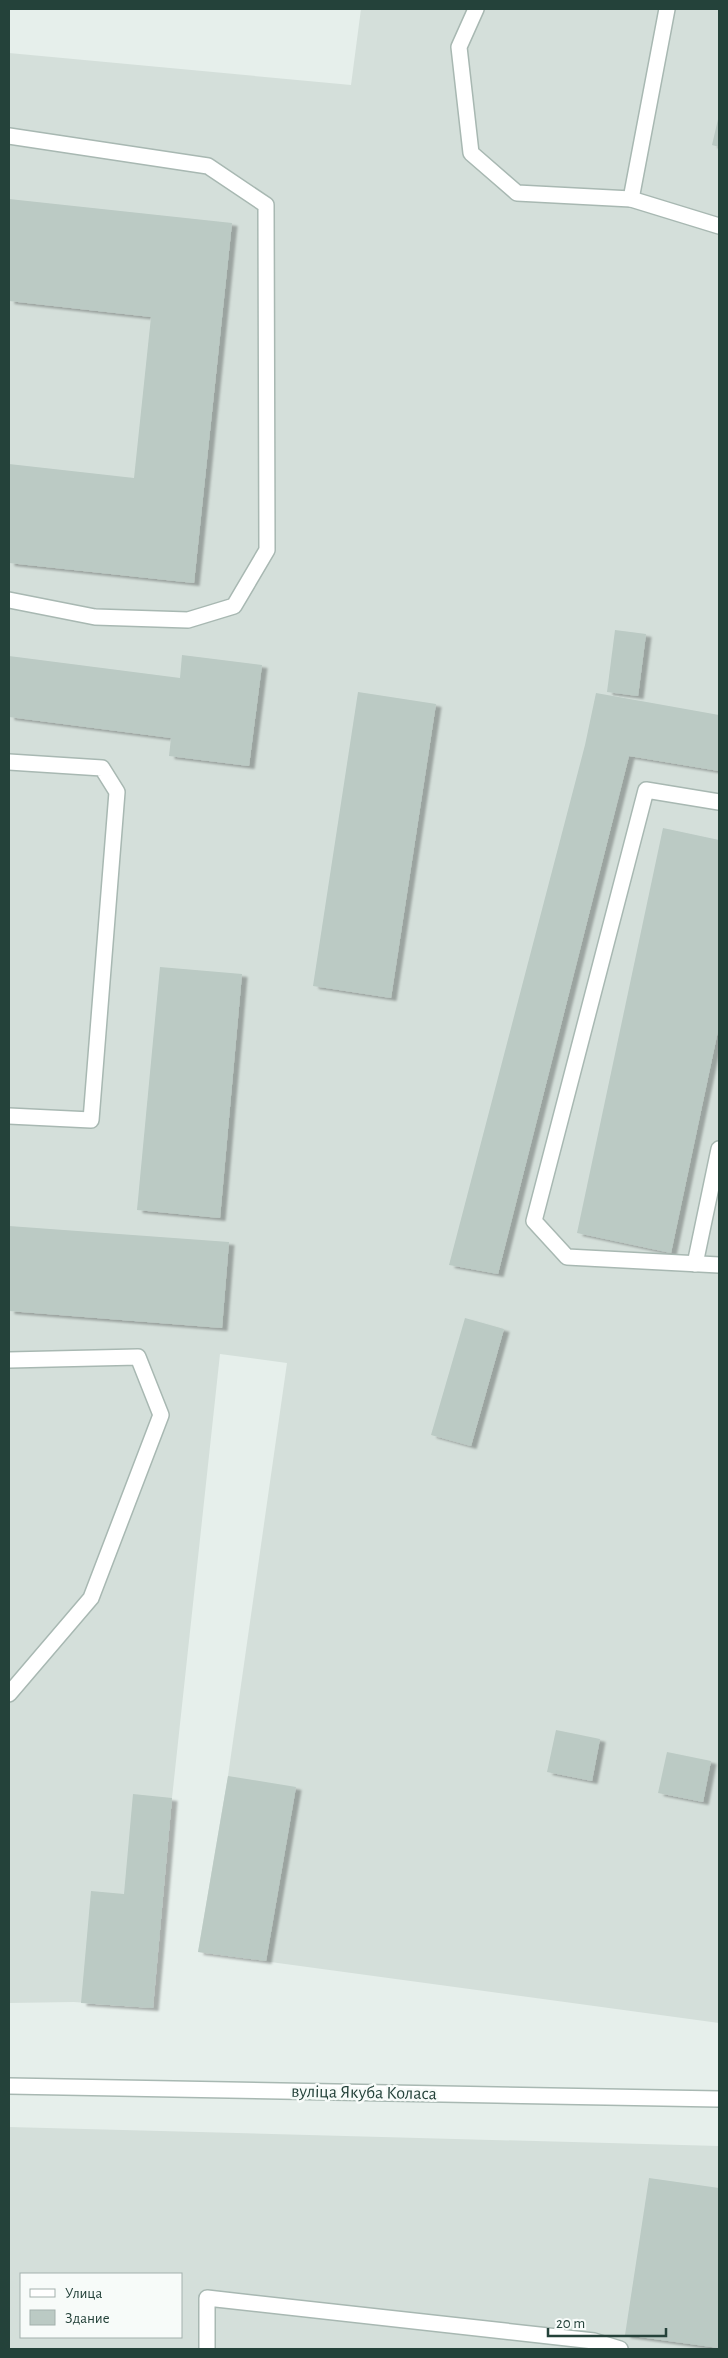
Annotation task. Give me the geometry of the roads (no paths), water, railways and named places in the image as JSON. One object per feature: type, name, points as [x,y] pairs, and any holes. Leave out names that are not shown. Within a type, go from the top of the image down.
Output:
[{"type":"street","points":[[476,9],[459,47],[472,153],[517,193],[631,199],[719,226]]},
{"type":"street","points":[[631,199],[667,9]]},
{"type":"street","points":[[9,136],[208,166],[266,205],[267,550],[234,606],[188,620],[95,617],[9,600]]},
{"type":"street","points":[[9,762],[102,768],[117,792],[91,1120],[9,1116]]},
{"type":"street","points":[[719,802],[646,790],[534,1221],[567,1257],[719,1265]]},
{"type":"street","points":[[695,1264],[719,1149]]},
{"type":"street","points":[[9,1360],[138,1357],[161,1414],[91,1598],[9,1694]]},
{"type":"street","name":"вуліца Якуба Коласа","points":[[9,2086],[719,2099]]},
{"type":"street","points":[[207,2349],[207,2298],[594,2342],[620,2349]]}]
